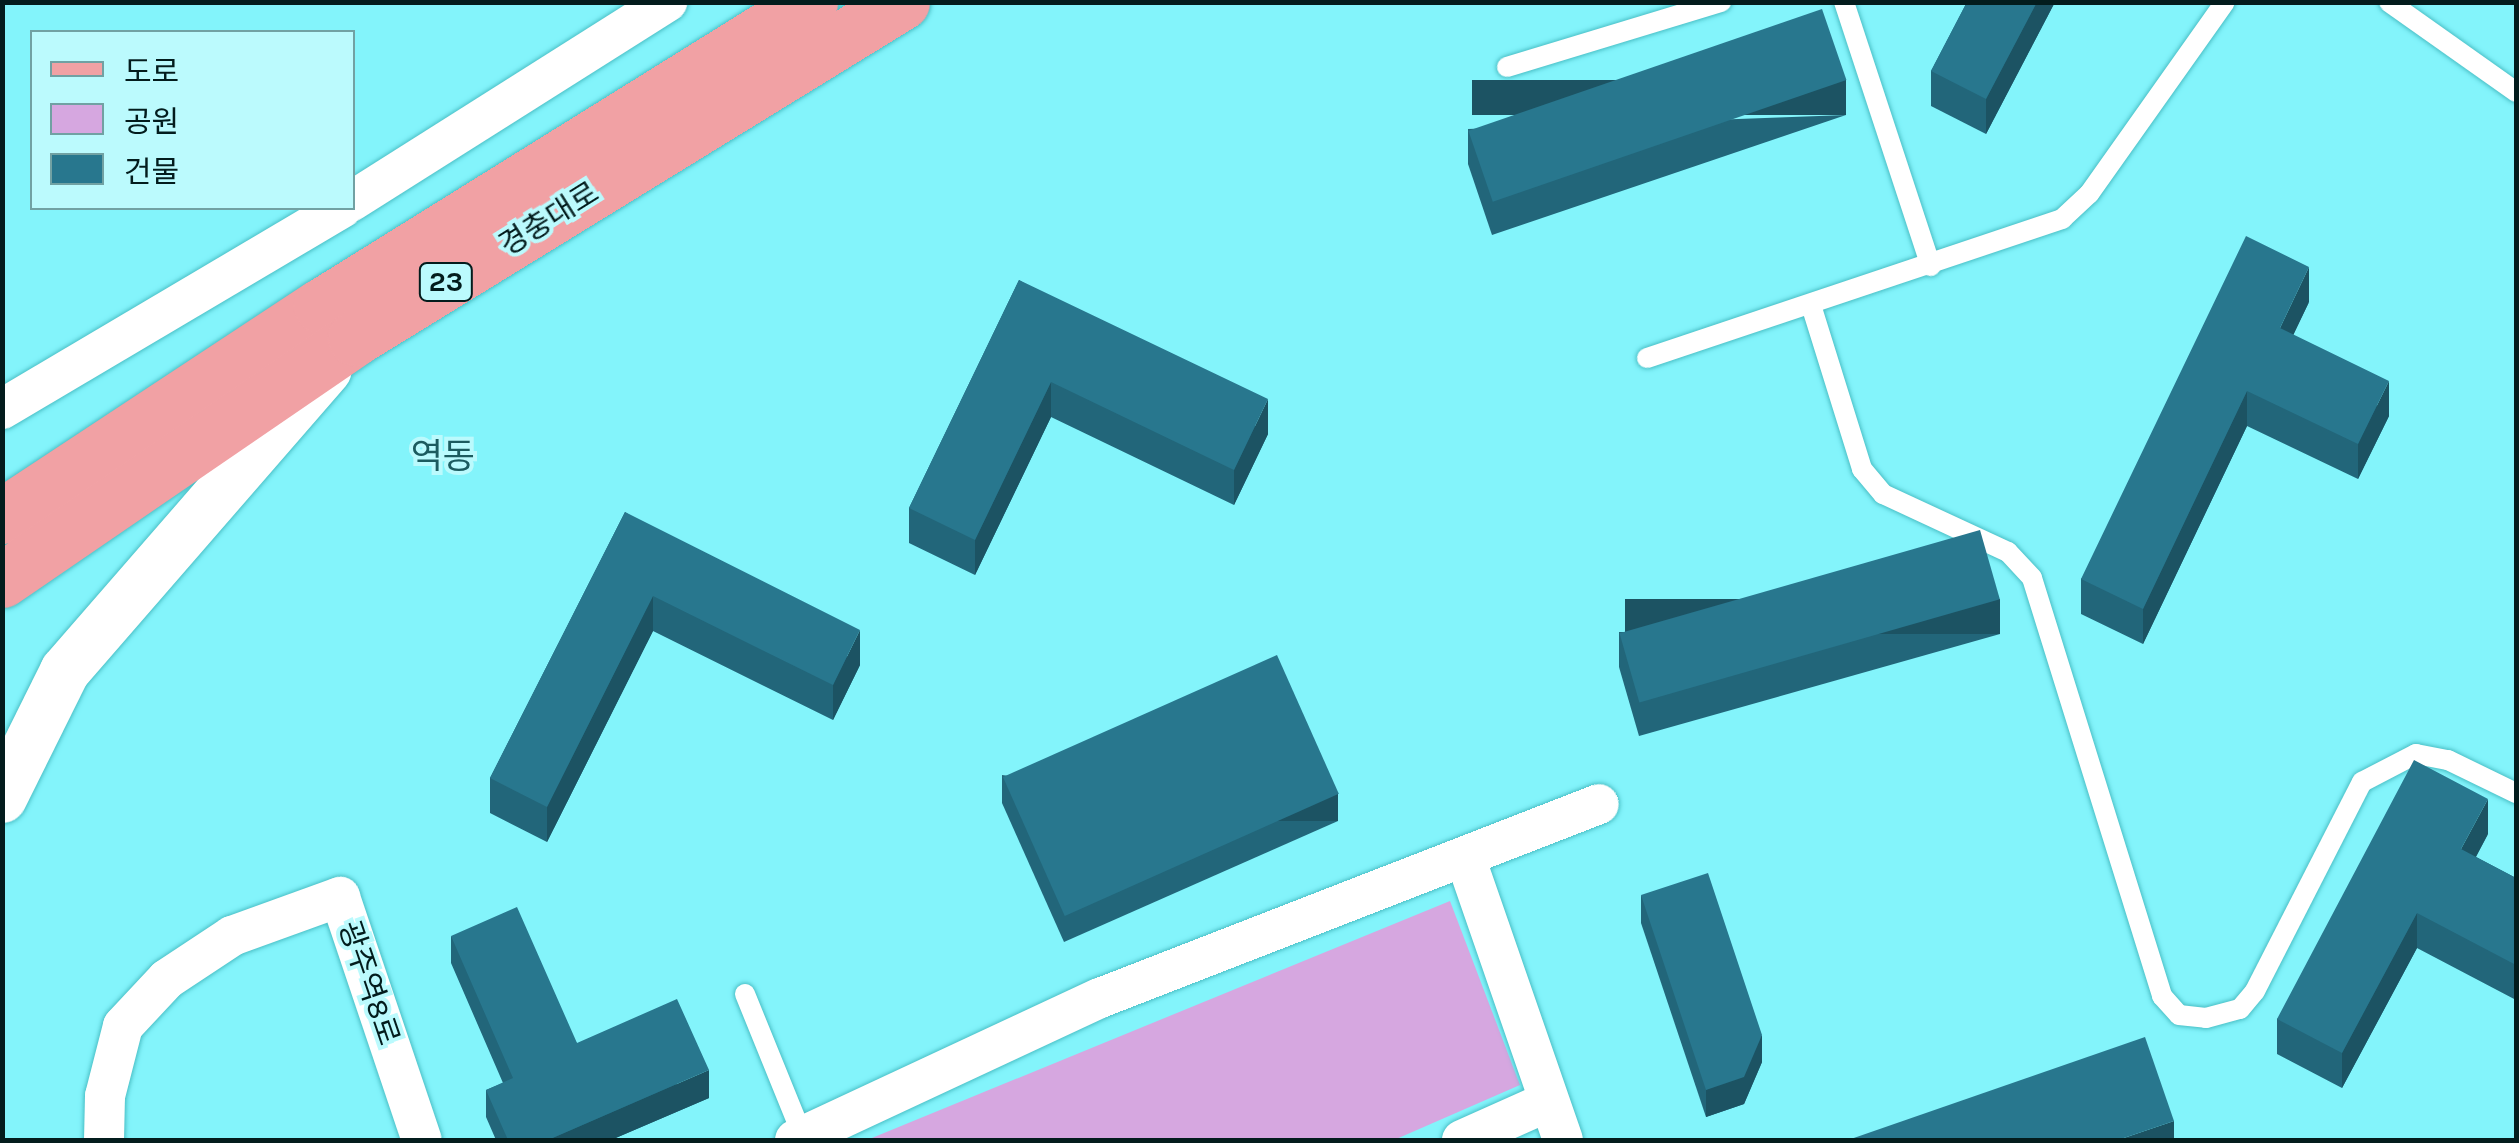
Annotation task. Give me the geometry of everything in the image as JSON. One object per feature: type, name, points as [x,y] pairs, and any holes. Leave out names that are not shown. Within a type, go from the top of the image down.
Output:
[{"type":"main road","name":"경충대로","points":[[2,516],[321,306],[810,2]]},
{"type":"main road","name":"경충대로","points":[[2,580],[355,338],[902,2]]},
{"type":"street","points":[[355,199],[667,2]]},
{"type":"street","points":[[2,409],[339,210]]},
{"type":"street","points":[[2,798],[65,671],[355,338]]},
{"type":"street","points":[[801,1139],[1100,998],[1599,804]]},
{"type":"street","points":[[1465,857],[1563,1140]]},
{"type":"street","name":"광주역8로","points":[[104,1140],[105,1096],[122,1026],[167,978],[232,936],[340,897],[422,1140]]},
{"type":"street","points":[[1462,1140],[1549,1102]]},
{"type":"lane","points":[[1507,67],[1721,2]]},
{"type":"lane","points":[[1844,2],[1931,266]]},
{"type":"lane","points":[[1647,358],[2062,219],[2089,194],[2225,2]]},
{"type":"lane","points":[[2389,2],[2516,92]]},
{"type":"lane","points":[[1811,305],[1862,469],[1883,494],[2008,552],[2032,578],[2162,996],[2179,1015],[2206,1018],[2240,1009],[2255,991],[2362,782],[2416,754],[2448,760],[2516,793]]},
{"type":"lane","points":[[745,994],[801,1139]]},
{"type":"green space","points":[[1450,901],[1520,1085],[1394,1140],[867,1140]]},
{"type":"building","points":[[1967,2],[2037,2],[1986,99],[1931,71]]},
{"type":"building","points":[[1822,9],[1846,80],[1493,202],[1468,131]]},
{"type":"building","points":[[2246,236],[2309,267],[2280,328],[2389,381],[2358,444],[2247,391],[2143,609],[2081,579]]},
{"type":"building","points":[[1019,280],[1268,399],[1234,470],[1051,382],[975,540],[909,508]]},
{"type":"building","points":[[625,512],[860,630],[833,685],[653,596],[547,807],[490,778]]},
{"type":"building","points":[[1980,530],[2000,599],[1639,703],[1620,633]]},
{"type":"building","points":[[1277,655],[1339,794],[1065,916],[1003,777]]},
{"type":"building","points":[[2414,760],[2488,799],[2461,849],[2516,878],[2516,965],[2417,913],[2342,1053],[2277,1019]]},
{"type":"building","points":[[1708,873],[1762,1035],[1744,1077],[1706,1090],[1641,895]]},
{"type":"building","points":[[517,907],[577,1043],[677,999],[709,1070],[548,1140],[508,1140],[486,1090],[513,1078],[451,936]]},
{"type":"building","points":[[2145,1037],[2174,1121],[2118,1140],[1848,1140]]},
{"type":"district","name":"역동","points":[[443,457]]}]
